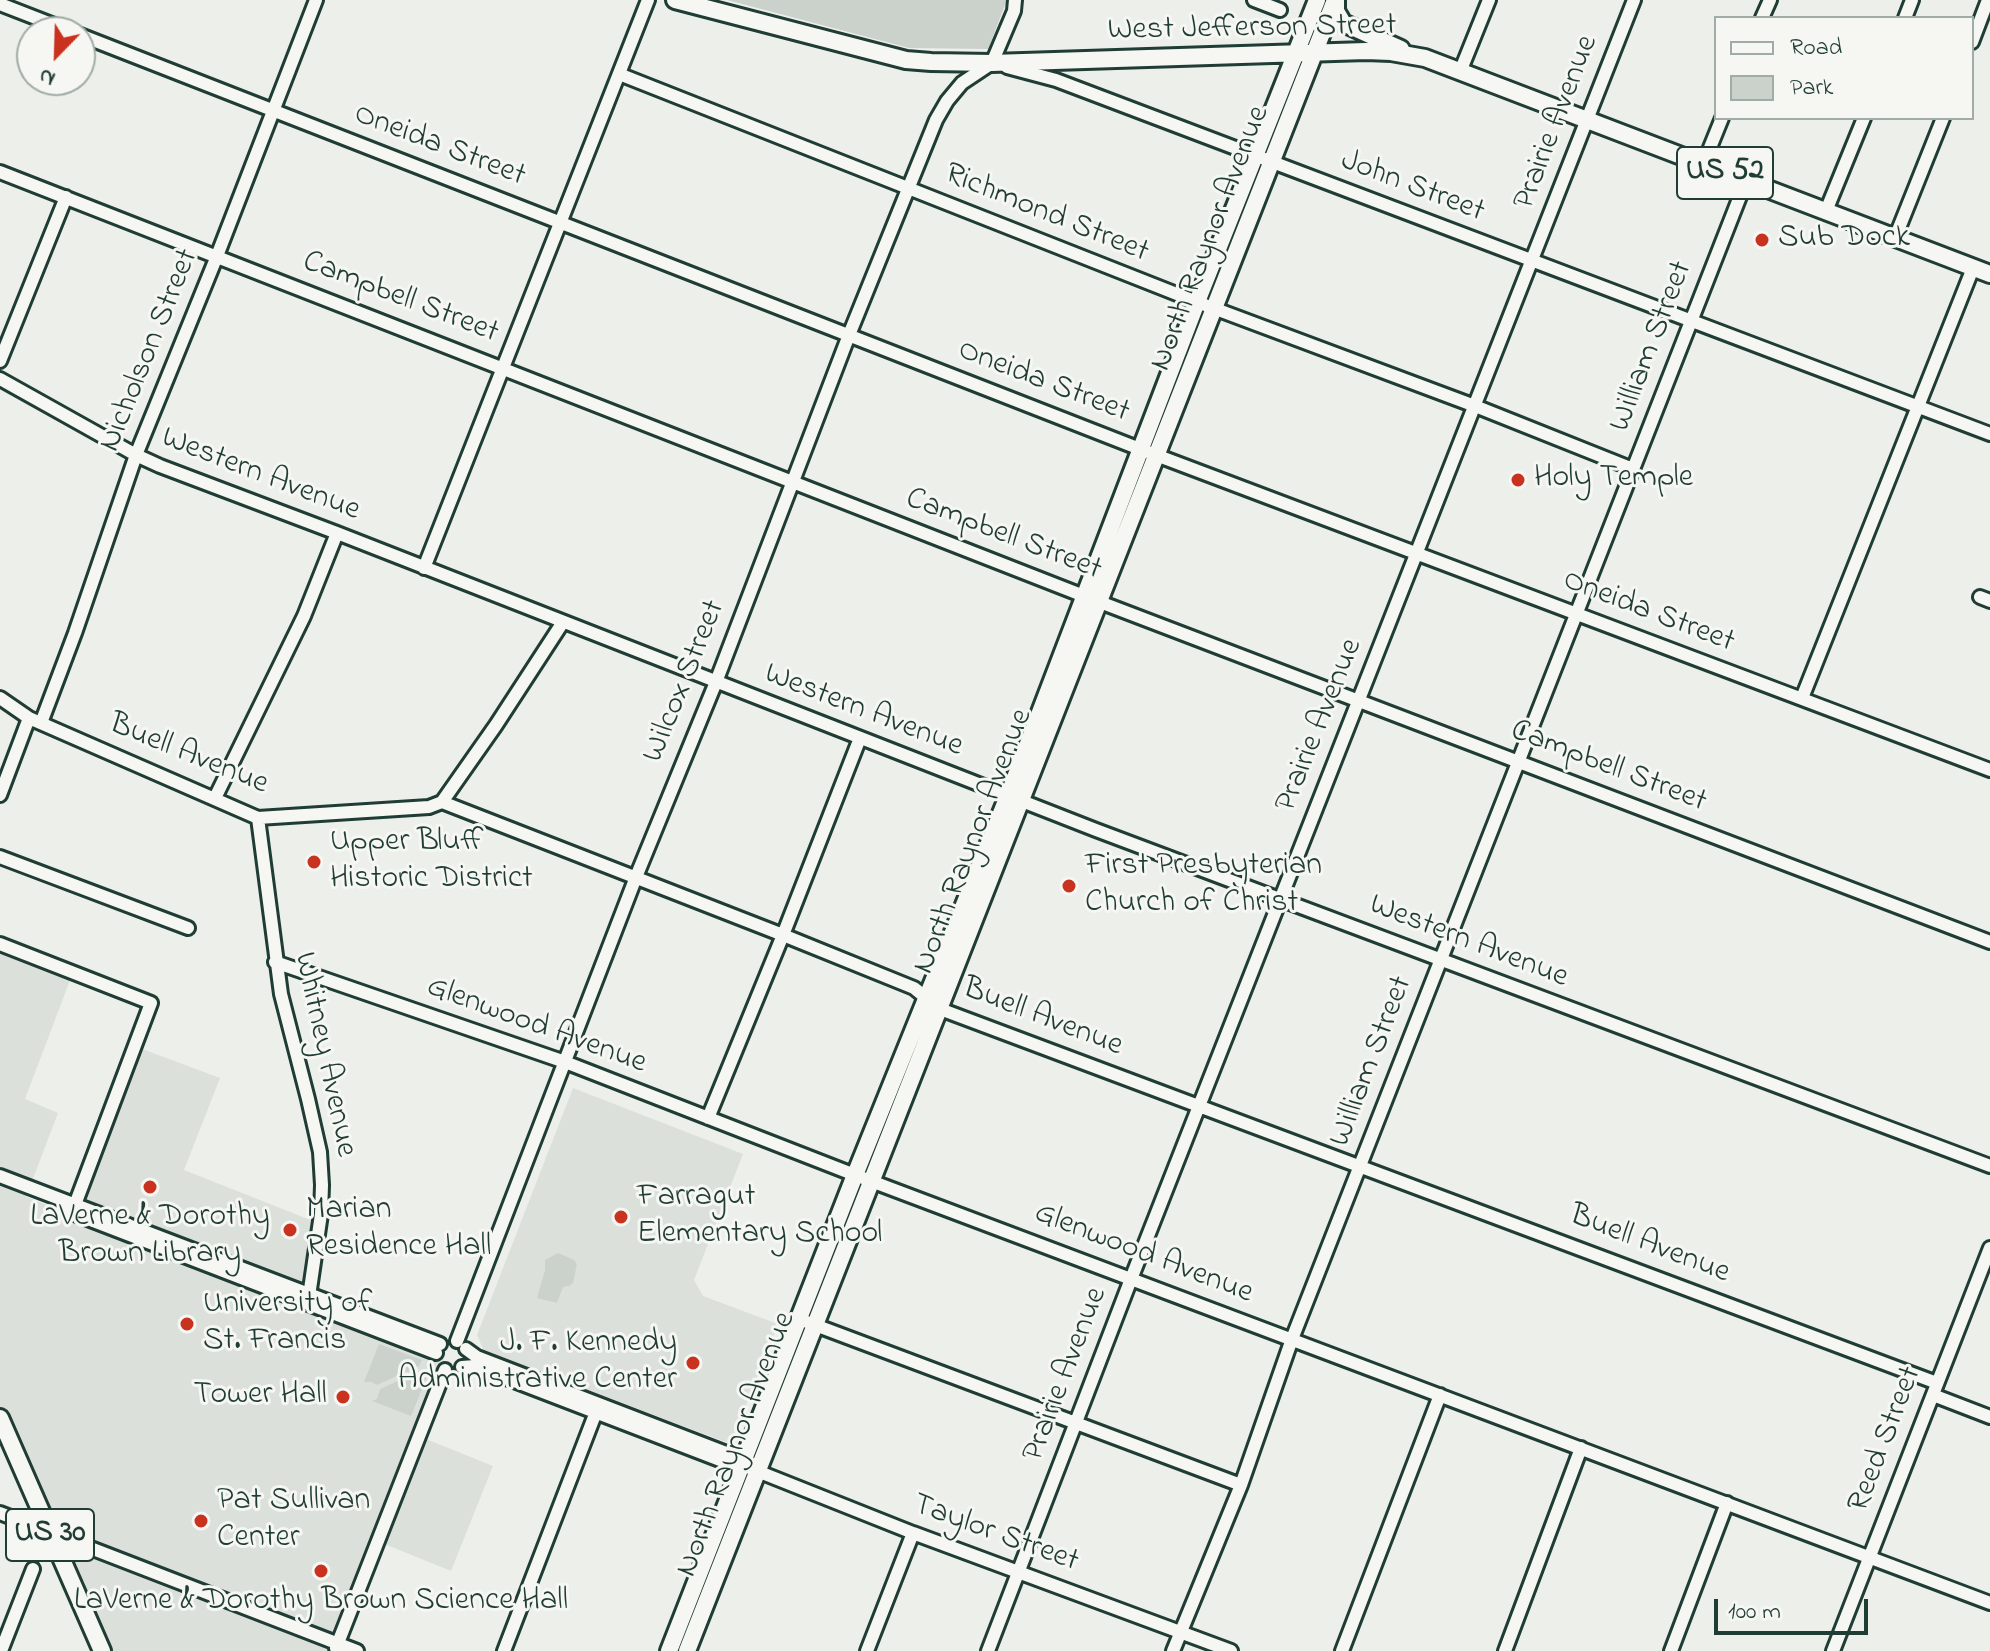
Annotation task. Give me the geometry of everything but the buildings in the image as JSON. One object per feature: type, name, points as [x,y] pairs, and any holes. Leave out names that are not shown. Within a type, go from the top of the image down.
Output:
[{"type":"main road","name":"West Jefferson Street","points":[[675,0],[906,60],[931,62],[1391,52],[1425,58],[1990,274]]},
{"type":"main road","name":"North Raynor Avenue","points":[[1092,599],[1140,449],[1317,0]]},
{"type":"main road","name":"North Raynor Avenue","points":[[778,1397],[799,1319],[863,1178],[934,1004],[1092,599],[1157,455],[1336,0]]},
{"type":"main road","name":"US 52","points":[[1336,0],[1336,11],[1343,23],[1425,58]]},
{"type":"main road","name":"North Raynor Avenue","points":[[669,1651],[778,1397],[815,1325],[863,1178]]},
{"type":"main road","name":"US 30","points":[[0,1418],[102,1651]]},
{"type":"main road","name":"North Raynor Avenue","points":[[687,1651],[750,1468]]},
{"type":"street","name":"Nicholson Street","points":[[0,795],[75,633],[136,455],[316,0]]},
{"type":"street","points":[[424,568],[648,0]]},
{"type":"street","points":[[992,63],[1014,11],[1015,0]]},
{"type":"street","points":[[1254,0],[1280,10]]},
{"type":"street","points":[[1460,72],[1489,0]]},
{"type":"street","name":"Prairie Avenue","points":[[988,1651],[1634,0]]},
{"type":"street","points":[[1974,37],[1988,0]]},
{"type":"street","points":[[0,4],[31,16]]},
{"type":"street","name":"Oneida Street","points":[[96,41],[1140,449],[1990,770]]},
{"type":"street","name":"John Street","points":[[992,63],[1056,80],[1990,434]]},
{"type":"street","name":"Wilcox Street","points":[[461,1345],[636,877],[716,682],[849,335],[936,120],[962,83],[992,63]]},
{"type":"street","name":"Richmond Street","points":[[619,74],[1197,302],[1633,469]]},
{"type":"street","points":[[1703,165],[1721,120]]},
{"type":"street","points":[[1826,211],[1863,120]]},
{"type":"street","points":[[1895,238],[1942,120]]},
{"type":"street","name":"Campbell Street","points":[[0,172],[1092,599],[1990,942]]},
{"type":"street","name":"William Street","points":[[1173,1651],[1241,1485],[1292,1339],[1746,181]]},
{"type":"street","points":[[0,361],[66,197]]},
{"type":"street","points":[[1802,698],[1973,268]]},
{"type":"street","name":"Western Avenue","points":[[0,379],[160,466],[1440,961],[1990,1166]]},
{"type":"street","points":[[215,798],[304,616],[337,533]]},
{"type":"street","points":[[442,802],[563,622]]},
{"type":"street","name":"Buell Avenue","points":[[0,698],[35,721],[258,818],[429,807],[442,802],[914,988],[934,1004],[1360,1165],[1935,1389],[1990,1417]]},
{"type":"street","points":[[708,1118],[860,738]]},
{"type":"street","name":"Whitney Avenue","points":[[258,818],[275,962],[320,1152],[321,1214],[309,1299]]},
{"type":"street","points":[[0,857],[188,928]]},
{"type":"street","points":[[0,944],[151,1003],[73,1209]]},
{"type":"street","name":"Glenwood Avenue","points":[[275,962],[565,1062],[863,1178],[1990,1603]]},
{"type":"street","points":[[0,1176],[73,1209]]},
{"type":"street","points":[[0,1185],[73,1209],[438,1349]]},
{"type":"street","name":"Reed Street","points":[[1833,1651],[1990,1248]]},
{"type":"street","points":[[799,1319],[1241,1485]]},
{"type":"street","points":[[448,1340],[461,1345],[467,1358],[462,1367],[454,1371],[445,1370],[438,1363],[438,1349],[448,1340]]},
{"type":"street","name":"Taylor Street","points":[[461,1345],[477,1357],[729,1454],[750,1468]]},
{"type":"street","name":"Taylor Street","points":[[462,1367],[475,1366],[1231,1651]]},
{"type":"street","points":[[336,1647],[445,1370]]},
{"type":"street","points":[[1342,1651],[1440,1395]]},
{"type":"street","points":[[504,1651],[596,1412]]},
{"type":"street","points":[[1505,1651],[1581,1448]]},
{"type":"street","points":[[1671,1651],[1727,1503]]},
{"type":"street","points":[[0,1513],[336,1647],[357,1651]]},
{"type":"street","points":[[867,1651],[913,1533]]},
{"type":"street","points":[[1,1651],[33,1569]]},
{"type":"shaded area","name":"University of St. Francis","points":[[0,947],[72,975],[25,1099],[58,1113],[26,1197],[72,1214],[137,1047],[220,1078],[184,1170],[318,1223],[306,1297],[443,1350],[444,1364],[416,1435],[493,1466],[451,1571],[377,1541],[333,1651],[106,1651],[0,1408]]},
{"type":"shaded area","name":"Farragut Elementary School","points":[[573,1088],[743,1154],[694,1280],[703,1296],[778,1324],[731,1444],[484,1351],[477,1335]]},
{"type":"green space","points":[[727,0],[1007,0],[988,49],[909,48]]},
{"type":"green space","points":[[558,1253],[577,1264],[573,1283],[563,1287],[557,1303],[537,1298],[545,1260]]},
{"type":"green space","points":[[379,1344],[422,1360],[419,1366],[377,1385],[364,1382]]},
{"type":"green space","points":[[420,1371],[428,1374],[411,1416],[372,1401],[377,1399],[380,1389]]},
{"type":"place","name":"Sub Dock","points":[[1762,240]]},
{"type":"place","name":"Holy Temple","points":[[1518,480]]},
{"type":"place","name":"Upper Bluff Historic District","points":[[314,862]]},
{"type":"place","name":"First Presbyterian Church of Christ","points":[[1069,886]]},
{"type":"place","name":"LaVerne & Dorothy Brown Library","points":[[150,1187]]},
{"type":"place","name":"Farragut Elementary School","points":[[621,1217]]},
{"type":"place","name":"Marian Residence Hall","points":[[290,1230]]},
{"type":"place","name":"University of St. Francis","points":[[187,1324]]},
{"type":"place","name":"J. F. Kennedy Administrative Center","points":[[693,1363]]},
{"type":"place","name":"Tower Hall","points":[[343,1397]]},
{"type":"place","name":"Pat Sullivan Center","points":[[201,1521]]},
{"type":"place","name":"LaVerne & Dorothy Brown Science Hall","points":[[321,1571]]}]
